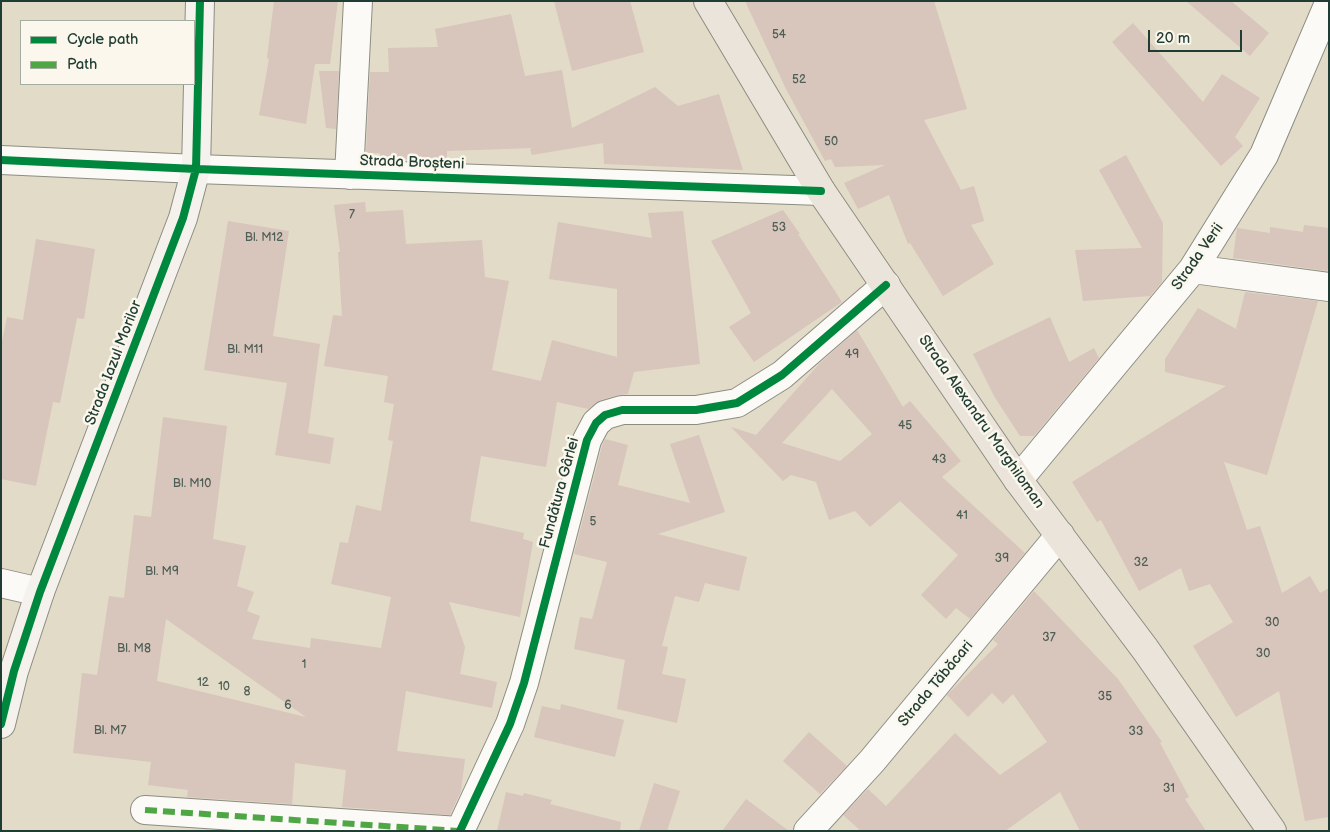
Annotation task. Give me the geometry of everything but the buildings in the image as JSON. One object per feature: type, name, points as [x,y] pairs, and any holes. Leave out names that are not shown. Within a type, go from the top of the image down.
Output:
[{"type":"main road","name":"Strada Alexandru Marghiloman","points":[[708,1],[821,191],[1018,480],[1145,649],[1272,831]]},
{"type":"street","name":"Strada Iazul Morilor","points":[[1,724],[14,671],[40,592],[183,218],[196,169],[200,1]]},
{"type":"street","points":[[349,175],[358,1]]},
{"type":"street","name":"Strada Verii","points":[[1018,480],[1193,269],[1264,155],[1329,3]]},
{"type":"street","name":"Strada Broșteni","points":[[1,160],[349,175],[821,191]]},
{"type":"street","points":[[1193,269],[1329,287]]},
{"type":"street","name":"Fundătura Gârlei","points":[[460,831],[510,724],[524,683],[587,440],[596,423],[605,415],[622,410],[696,410],[737,403],[782,375],[886,285]]},
{"type":"street","name":"Strada Tăbăcari","points":[[808,831],[872,761],[1060,535]]},
{"type":"street","points":[[1,583],[40,592]]},
{"type":"street","points":[[145,810],[460,831]]},
{"type":"marked path","points":[[145,810],[459,831]]},
{"type":"cycle path","points":[[1,724],[14,671],[40,592],[183,218],[196,169],[200,1]]},
{"type":"cycle path","points":[[1,160],[196,169],[821,191]]},
{"type":"cycle path","points":[[460,831],[510,724],[524,683],[587,440],[596,423],[605,415],[622,410],[696,410],[737,403],[782,375],[886,285]]}]
